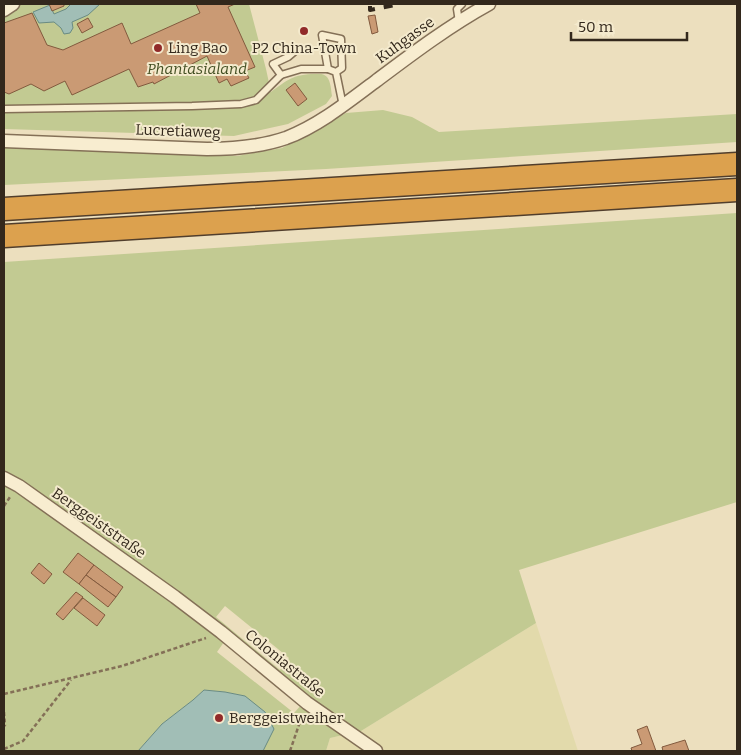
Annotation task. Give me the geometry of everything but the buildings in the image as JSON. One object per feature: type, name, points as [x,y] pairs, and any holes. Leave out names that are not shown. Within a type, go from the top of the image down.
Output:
[{"type":"highway","points":[[4,209],[737,164]]},
{"type":"highway","points":[[4,236],[737,190]]},
{"type":"street","points":[[4,10],[13,4]]},
{"type":"street","name":"Kuhgasse","points":[[342,106],[459,22],[489,4]]},
{"type":"street","name":"Lucretiaweg","points":[[4,141],[229,149],[253,146],[287,137],[305,129],[342,106]]},
{"type":"street","name":"Berggeiststraße","points":[[4,478],[19,486],[175,597]]},
{"type":"street","name":"Coloniastraße","points":[[175,597],[307,702],[376,751]]},
{"type":"lane","points":[[459,22],[457,9],[462,4]]},
{"type":"lane","points":[[328,69],[322,35],[341,39],[342,68],[336,72]]},
{"type":"lane","points":[[281,75],[273,64],[288,57],[295,51]]},
{"type":"lane","points":[[4,109],[241,104],[256,100],[281,75],[301,69],[328,69],[336,72]]},
{"type":"lane","points":[[336,72],[342,106]]},
{"type":"path","points":[[4,694],[122,666],[221,632]]},
{"type":"path","points":[[4,749],[23,741],[72,678]]},
{"type":"path","points":[[290,751],[307,702]]},
{"type":"path","points":[[4,712],[4,726]]},
{"type":"shaded area","points":[[536,623],[578,751],[326,751],[330,738],[361,731]]},
{"type":"green space","name":"Phantasialand","points":[[4,4],[249,4],[271,92],[286,81],[296,77],[320,74],[327,77],[331,86],[332,96],[326,104],[288,124],[234,136],[4,129]]},
{"type":"green space","points":[[383,110],[412,117],[439,132],[737,114],[737,142],[326,169],[4,185],[4,147],[237,156],[282,148],[346,113]]},
{"type":"green space","points":[[737,213],[737,502],[519,570],[536,623],[361,731],[330,738],[326,751],[263,751],[245,696],[204,690],[162,724],[138,751],[4,751],[4,262]],"holes":[[[225,606],[289,658],[280,670],[216,617]],[[224,642],[302,704],[294,713],[217,652]]]},
{"type":"water","points":[[71,4],[100,4],[88,15],[72,22],[73,28],[70,33],[64,34],[61,28],[54,22],[39,23],[33,12],[50,5],[54,14],[66,9]]},
{"type":"water","name":"Berggeistweiher","points":[[204,690],[245,696],[265,712],[274,729],[263,751],[138,751],[162,724]]},
{"type":"railway","points":[[370,6],[370,10],[400,4]]},
{"type":"place","name":"P2 China-Town","points":[[304,31]]},
{"type":"place","name":"Ling Bao","points":[[158,48]]},
{"type":"place","name":"Berggeistweiher","points":[[219,718]]}]
